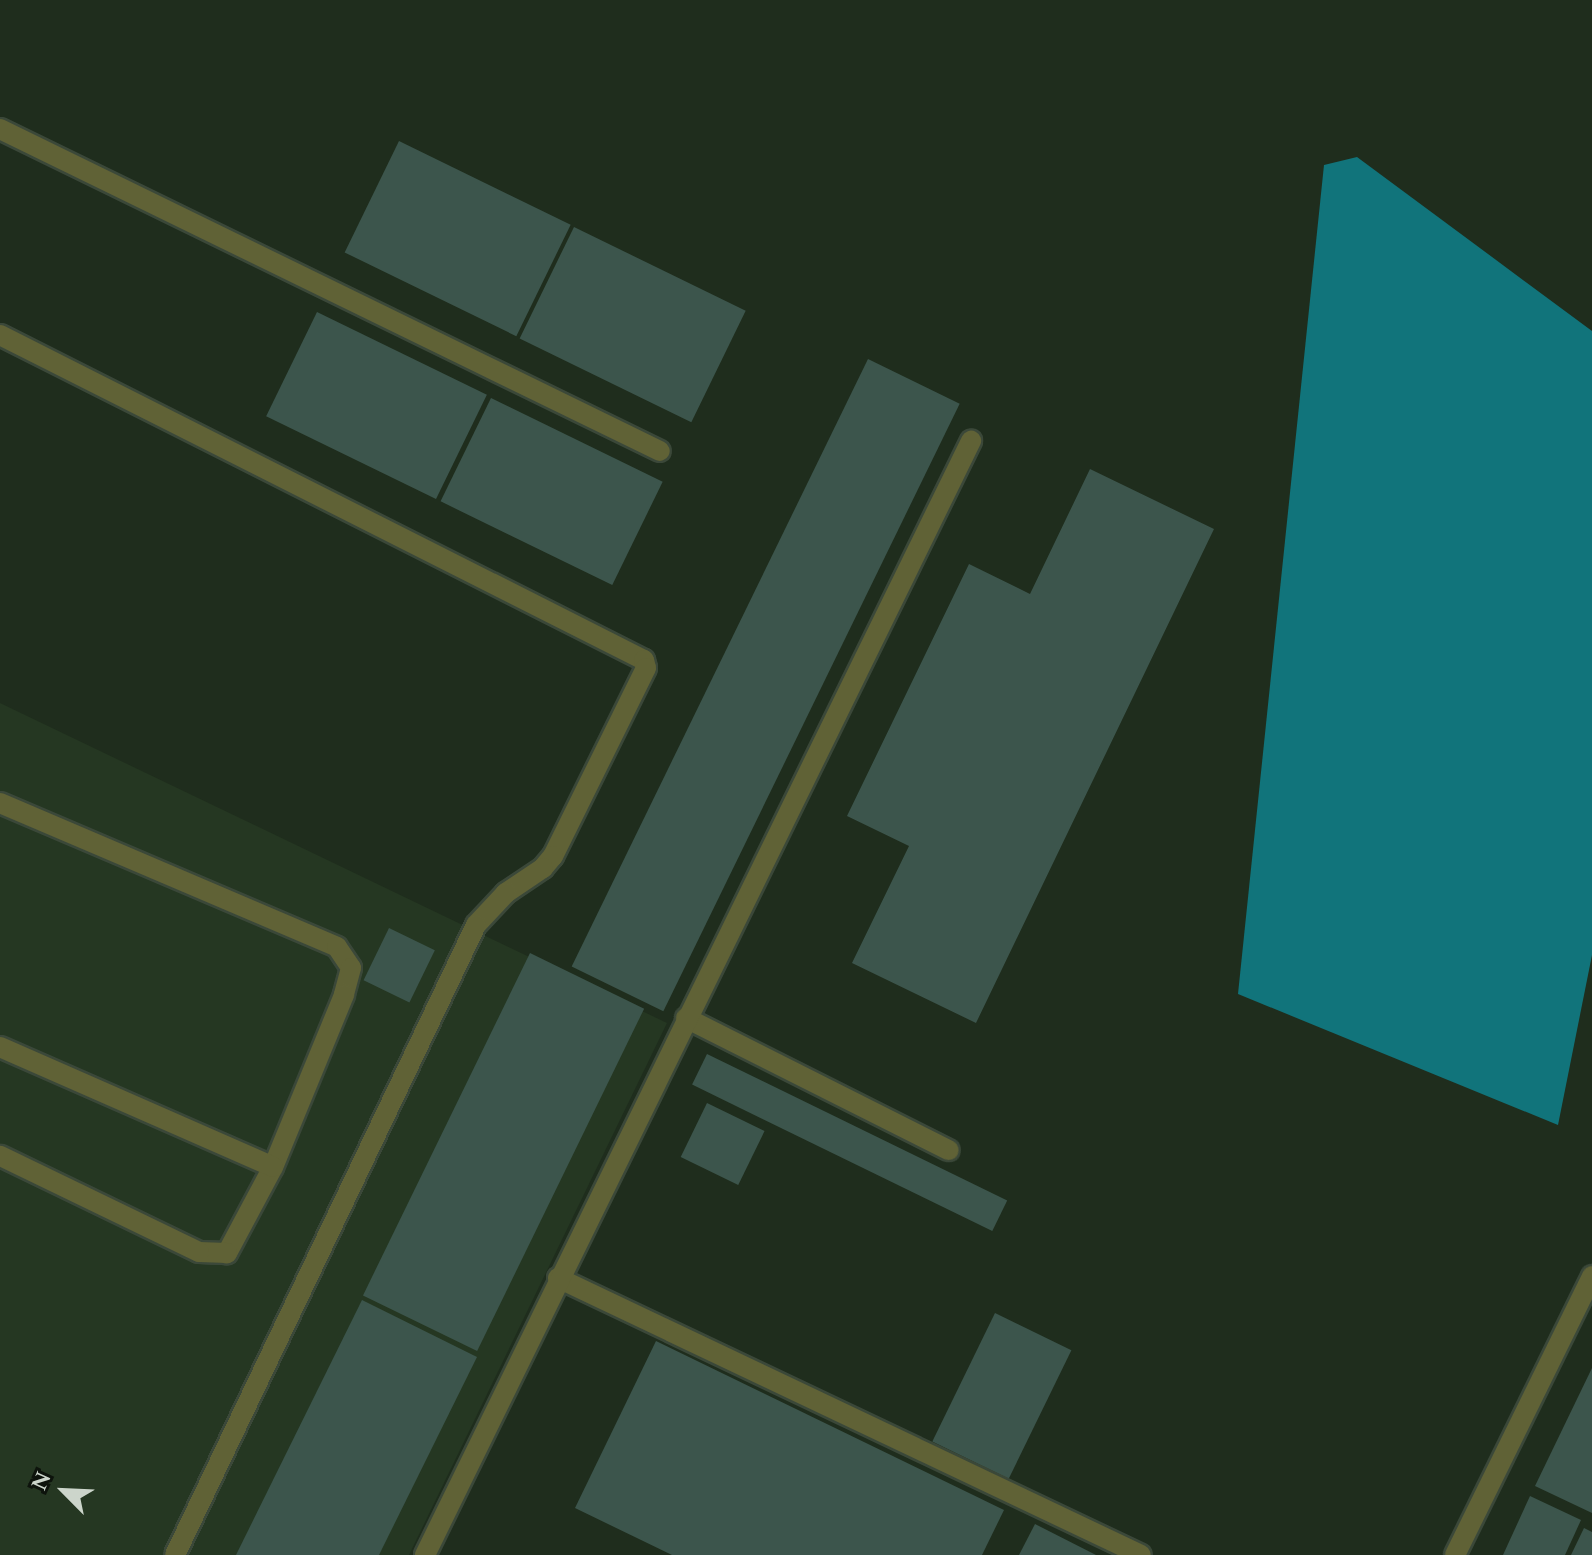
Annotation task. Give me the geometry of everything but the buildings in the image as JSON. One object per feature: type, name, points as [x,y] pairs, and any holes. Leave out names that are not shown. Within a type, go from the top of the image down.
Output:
[{"type":"lane","points":[[0,129],[660,451]]},
{"type":"lane","points":[[0,335],[644,660],[646,668],[553,856],[543,868],[506,893],[476,925],[175,1555]]},
{"type":"lane","points":[[425,1555],[558,1278],[971,441]]},
{"type":"lane","points":[[0,803],[337,947],[351,968],[344,995],[273,1167],[227,1253],[199,1252],[0,1156]]},
{"type":"lane","points":[[686,1018],[949,1150]]},
{"type":"lane","points":[[0,1047],[273,1167]]},
{"type":"lane","points":[[1455,1555],[1592,1276]]},
{"type":"lane","points":[[558,1278],[1141,1555]]},
{"type":"shaded area","points":[[0,703],[667,1023],[409,1555],[0,1555]]},
{"type":"water","points":[[1357,157],[1592,331],[1592,955],[1558,1125],[1238,994],[1324,165]]}]
